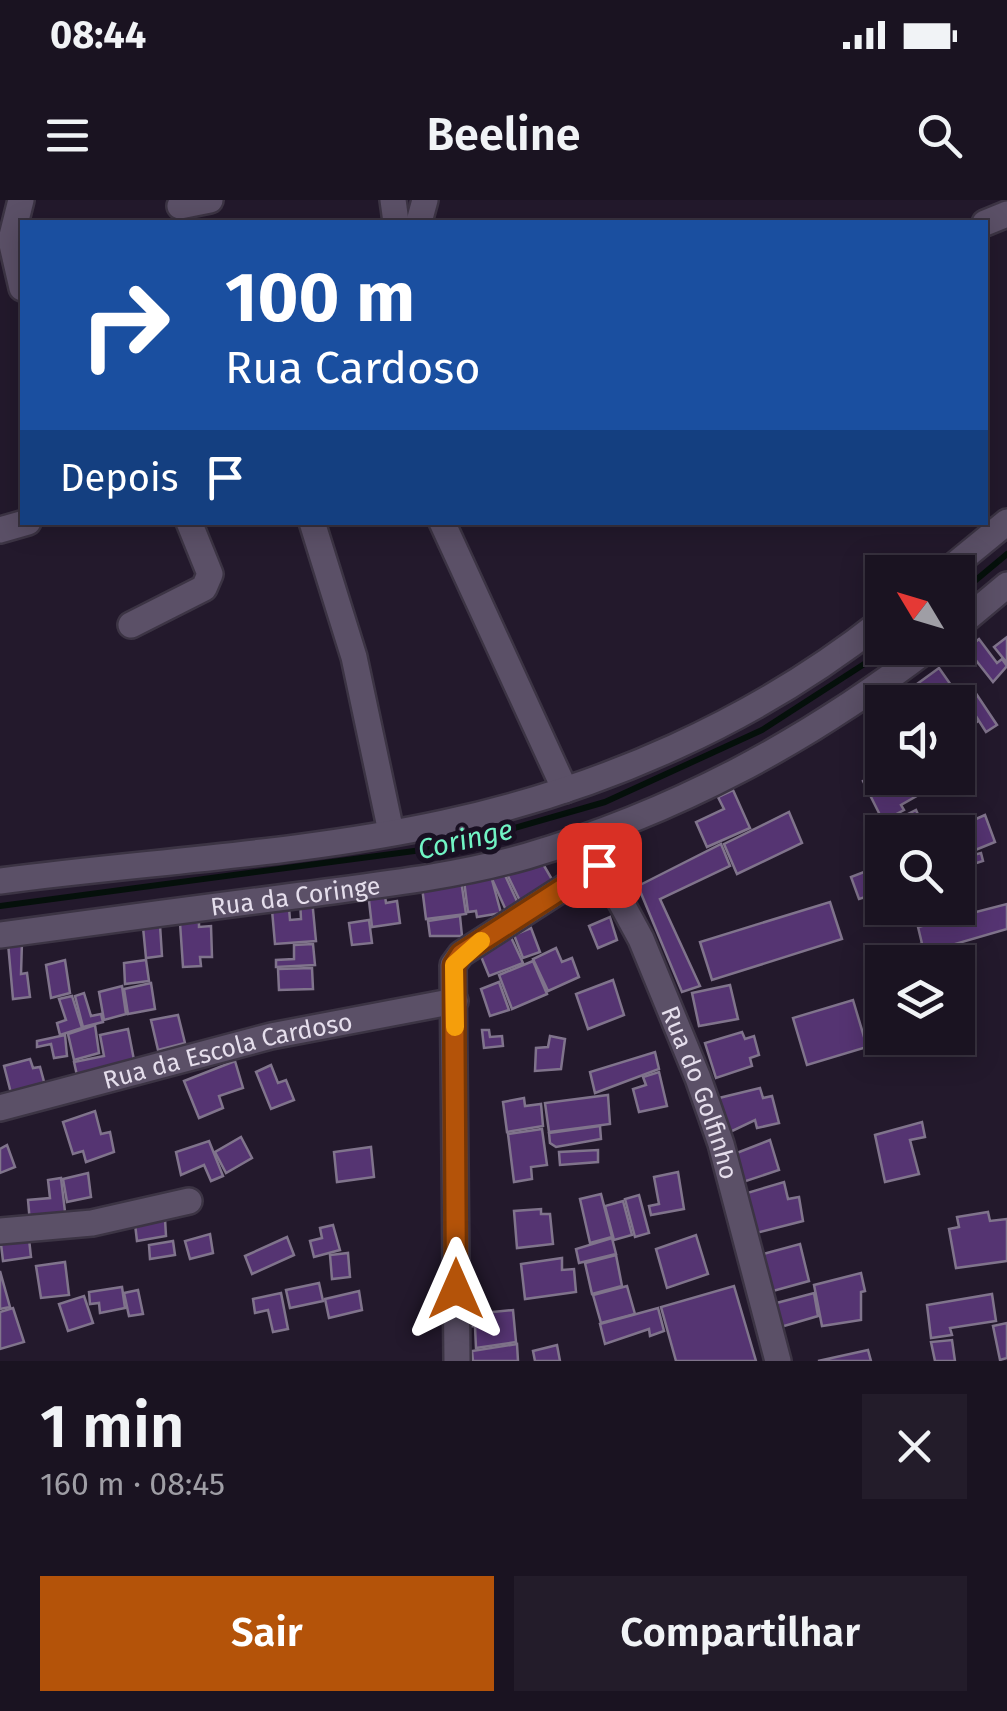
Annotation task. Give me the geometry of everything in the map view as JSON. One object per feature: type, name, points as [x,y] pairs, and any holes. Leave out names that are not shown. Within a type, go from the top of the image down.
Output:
[{"type":"street","points":[[20,279],[11,240],[21,200]]},
{"type":"street","points":[[180,206],[210,200]]},
{"type":"street","points":[[967,555],[1007,522]]},
{"type":"street","points":[[130,625],[204,588],[210,574],[191,525]]},
{"type":"street","points":[[313,525],[354,657],[391,832]]},
{"type":"street","points":[[443,525],[566,790]]},
{"type":"street","points":[[975,612],[1007,585]]},
{"type":"street","points":[[0,882],[391,832],[444,823],[566,790],[697,736],[763,702],[819,669],[865,634]]},
{"type":"street","name":"Rua da Coringe","points":[[0,934],[454,872],[524,857],[588,836],[734,776],[803,738],[905,665]]},
{"type":"street","name":"Rua do Golfinho","points":[[588,836],[599,865],[640,939],[698,1078],[721,1144],[778,1361]]},
{"type":"street","points":[[456,1361],[454,965],[461,954],[599,865]]},
{"type":"street","name":"Rua da Escola Cardoso","points":[[0,1108],[272,1036],[455,1001]]},
{"type":"street","points":[[0,1230],[92,1223],[189,1201]]},
{"type":"building","points":[[1007,637],[1007,663],[994,647]]},
{"type":"building","points":[[979,639],[997,663],[1002,659],[1007,666],[993,682],[975,659],[975,642]]},
{"type":"building","points":[[939,668],[951,685],[918,685]]},
{"type":"building","points":[[975,692],[997,725],[986,732],[975,715]]},
{"type":"building","points":[[733,790],[750,828],[707,847],[696,822],[724,809],[718,797]]},
{"type":"building","points":[[870,795],[918,795],[901,805],[904,810],[894,815],[880,815]]},
{"type":"building","points":[[789,812],[802,843],[737,874],[724,844]]},
{"type":"building","points":[[985,815],[995,842],[975,850],[975,819]]},
{"type":"building","points":[[721,844],[730,866],[660,899],[700,986],[682,992],[638,886]]},
{"type":"building","points":[[581,848],[588,869],[568,879],[559,857]]},
{"type":"building","points":[[539,857],[557,888],[523,907],[507,874]]},
{"type":"building","points":[[865,872],[865,897],[859,899],[851,877]]},
{"type":"building","points":[[504,873],[521,910],[509,917],[492,879]]},
{"type":"building","points":[[491,876],[501,913],[477,917],[476,911],[468,912],[464,881]]},
{"type":"building","points":[[461,880],[466,914],[426,919],[422,887]]},
{"type":"building","points":[[384,889],[386,903],[397,901],[400,923],[372,927],[368,892]]},
{"type":"building","points":[[312,899],[316,941],[275,944],[272,910],[289,908],[290,920],[301,919],[300,900]]},
{"type":"building","points":[[830,902],[842,939],[712,980],[700,942]]},
{"type":"building","points":[[1007,904],[1007,929],[951,945],[922,945],[918,927],[975,925],[975,912]]},
{"type":"building","points":[[460,916],[462,936],[430,936],[428,921]]},
{"type":"building","points":[[610,917],[617,940],[598,948],[589,926]]},
{"type":"building","points":[[369,920],[372,943],[352,945],[349,923]]},
{"type":"building","points":[[199,922],[199,927],[211,926],[212,957],[200,957],[201,966],[183,967],[180,923]]},
{"type":"building","points":[[160,925],[162,956],[146,958],[143,927]]},
{"type":"building","points":[[531,928],[540,952],[523,958],[514,935]]},
{"type":"building","points":[[510,935],[523,963],[489,976],[478,949]]},
{"type":"building","points":[[22,941],[21,974],[27,973],[30,997],[13,999],[8,943]]},
{"type":"building","points":[[313,944],[315,965],[276,967],[276,960],[294,959],[294,945]]},
{"type":"building","points":[[556,948],[562,962],[572,958],[579,977],[548,991],[533,959]]},
{"type":"building","points":[[65,960],[70,993],[51,998],[46,965]]},
{"type":"building","points":[[146,960],[149,981],[125,984],[124,963]]},
{"type":"building","points":[[533,961],[547,994],[512,1009],[499,975]]},
{"type":"building","points":[[312,968],[313,989],[279,990],[278,969]]},
{"type":"building","points":[[613,980],[624,1015],[588,1029],[576,994]]},
{"type":"building","points":[[499,982],[509,1010],[490,1016],[481,989]]},
{"type":"building","points":[[151,983],[155,1009],[128,1014],[124,989]]},
{"type":"building","points":[[730,985],[738,1019],[699,1026],[692,993]]},
{"type":"building","points":[[122,986],[126,1014],[104,1020],[99,992]]},
{"type":"building","points":[[84,993],[91,1016],[101,1014],[103,1022],[83,1027],[75,996]]},
{"type":"building","points":[[72,996],[82,1028],[60,1035],[57,1023],[66,1020],[59,999]]},
{"type":"building","points":[[853,1000],[865,1048],[807,1065],[793,1018]]},
{"type":"building","points":[[178,1015],[185,1043],[158,1050],[151,1020]]},
{"type":"building","points":[[95,1025],[99,1053],[74,1060],[68,1034]]},
{"type":"building","points":[[128,1029],[135,1065],[78,1080],[74,1062],[104,1056],[100,1035]]},
{"type":"building","points":[[482,1030],[489,1030],[490,1037],[502,1036],[503,1046],[484,1048]]},
{"type":"building","points":[[742,1032],[745,1039],[754,1036],[759,1055],[750,1058],[752,1066],[716,1078],[705,1043]]},
{"type":"building","points":[[65,1035],[67,1056],[54,1058],[51,1044],[37,1047],[37,1041]]},
{"type":"building","points":[[550,1036],[565,1039],[561,1069],[535,1071],[536,1048],[548,1047]]},
{"type":"building","points":[[655,1052],[659,1069],[595,1093],[590,1072]]},
{"type":"building","points":[[30,1059],[33,1068],[40,1067],[46,1089],[12,1097],[4,1066]]},
{"type":"building","points":[[235,1061],[243,1088],[219,1096],[223,1108],[199,1118],[184,1081]]},
{"type":"building","points":[[271,1065],[278,1083],[286,1080],[294,1100],[271,1109],[256,1072]]},
{"type":"building","points":[[659,1072],[667,1106],[639,1112],[633,1089],[646,1085],[643,1077]]},
{"type":"building","points":[[760,1088],[763,1098],[772,1096],[779,1123],[757,1128],[755,1120],[728,1133],[719,1098]]},
{"type":"building","points":[[608,1095],[610,1124],[549,1132],[545,1103]]},
{"type":"building","points":[[524,1098],[525,1106],[541,1104],[543,1126],[507,1132],[503,1102]]},
{"type":"building","points":[[95,1111],[101,1134],[110,1132],[114,1152],[86,1162],[83,1151],[73,1154],[63,1122]]},
{"type":"building","points":[[922,1122],[925,1137],[910,1140],[919,1174],[885,1182],[875,1135]]},
{"type":"building","points":[[600,1126],[601,1139],[556,1147],[550,1143],[549,1133]]},
{"type":"building","points":[[542,1129],[547,1165],[531,1167],[532,1179],[514,1182],[508,1134]]},
{"type":"building","points":[[241,1137],[252,1158],[226,1173],[215,1152]]},
{"type":"building","points":[[770,1140],[779,1170],[743,1182],[734,1154]]},
{"type":"building","points":[[209,1141],[223,1176],[211,1181],[204,1165],[181,1175],[176,1152]]},
{"type":"building","points":[[7,1145],[15,1167],[0,1173],[0,1149]]},
{"type":"building","points":[[371,1147],[374,1177],[337,1182],[334,1152]]},
{"type":"building","points":[[598,1150],[598,1162],[560,1165],[559,1152]]},
{"type":"building","points":[[678,1172],[684,1209],[651,1215],[649,1206],[659,1204],[654,1177]]},
{"type":"building","points":[[88,1173],[91,1197],[67,1202],[63,1179]]},
{"type":"building","points":[[61,1178],[66,1220],[30,1223],[28,1200],[50,1198],[48,1180]]},
{"type":"building","points":[[784,1182],[788,1199],[799,1197],[803,1221],[756,1233],[747,1193]]},
{"type":"building","points":[[601,1194],[612,1237],[590,1243],[580,1199]]},
{"type":"building","points":[[639,1195],[649,1233],[635,1237],[625,1199]]},
{"type":"building","points":[[623,1201],[632,1235],[614,1240],[605,1206]]},
{"type":"building","points":[[541,1209],[541,1214],[550,1214],[553,1244],[517,1248],[514,1211]]},
{"type":"building","points":[[988,1212],[990,1221],[1007,1219],[1007,1261],[956,1268],[949,1229],[959,1227],[957,1217]]},
{"type":"building","points":[[165,1219],[166,1236],[137,1241],[135,1224]]},
{"type":"building","points":[[333,1225],[340,1250],[314,1257],[310,1241],[322,1238],[320,1228]]},
{"type":"building","points":[[210,1234],[213,1253],[190,1259],[185,1241]]},
{"type":"building","points":[[696,1235],[708,1274],[667,1288],[656,1249]]},
{"type":"building","points":[[287,1237],[294,1255],[252,1274],[245,1256]]},
{"type":"building","points":[[612,1238],[616,1254],[579,1263],[576,1249]]},
{"type":"building","points":[[29,1239],[31,1257],[3,1261],[1,1244]]},
{"type":"building","points":[[173,1241],[175,1255],[150,1259],[149,1245]]},
{"type":"building","points":[[800,1244],[809,1281],[773,1291],[763,1254]]},
{"type":"building","points":[[348,1253],[350,1277],[332,1279],[330,1255]]},
{"type":"building","points":[[616,1255],[622,1286],[592,1294],[585,1263]]},
{"type":"building","points":[[562,1258],[562,1270],[574,1269],[576,1292],[525,1299],[521,1264]]},
{"type":"building","points":[[65,1262],[69,1295],[41,1298],[36,1266]]},
{"type":"building","points":[[0,1271],[10,1307],[0,1309]]},
{"type":"building","points":[[861,1273],[865,1291],[861,1292],[861,1320],[822,1326],[814,1285]]},
{"type":"building","points":[[319,1283],[323,1301],[290,1308],[286,1290]]},
{"type":"building","points":[[627,1286],[635,1314],[601,1323],[593,1295]]},
{"type":"building","points":[[734,1286],[756,1361],[676,1361],[661,1307]]},
{"type":"building","points":[[122,1287],[125,1308],[100,1313],[99,1303],[90,1304],[89,1292]]},
{"type":"building","points":[[138,1290],[143,1314],[129,1316],[124,1293]]},
{"type":"building","points":[[359,1291],[362,1310],[329,1318],[325,1299]]},
{"type":"building","points":[[281,1293],[288,1329],[273,1332],[268,1310],[255,1313],[253,1299]]},
{"type":"building","points":[[814,1293],[818,1316],[774,1329],[769,1305]]},
{"type":"building","points":[[992,1294],[996,1321],[950,1328],[952,1335],[931,1338],[927,1305]]},
{"type":"building","points":[[84,1296],[93,1323],[68,1331],[59,1304]]},
{"type":"building","points":[[13,1308],[24,1342],[0,1349],[0,1312]]},
{"type":"building","points":[[658,1308],[664,1331],[650,1336],[649,1329],[605,1344],[600,1324]]},
{"type":"building","points":[[513,1310],[516,1342],[476,1348],[475,1326],[463,1327],[463,1315]]},
{"type":"building","points":[[1007,1323],[1007,1358],[1000,1360],[993,1326]]},
{"type":"building","points":[[952,1340],[955,1361],[935,1361],[931,1342]]},
{"type":"building","points":[[517,1344],[518,1361],[473,1361],[472,1351]]},
{"type":"building","points":[[557,1345],[560,1361],[535,1361],[533,1351]]},
{"type":"building","points":[[868,1350],[871,1361],[818,1361]]},
{"type":"waterway","name":"Coringe","points":[[975,581],[1007,554]]},
{"type":"waterway","name":"Coringe","points":[[0,906],[452,846],[605,802],[762,730],[865,663]]},
{"type":"slow traffic","points":[[455,1027],[454,965],[461,954],[481,941]]},
{"type":"route","points":[[456,1289],[456,959],[599,865]]}]
